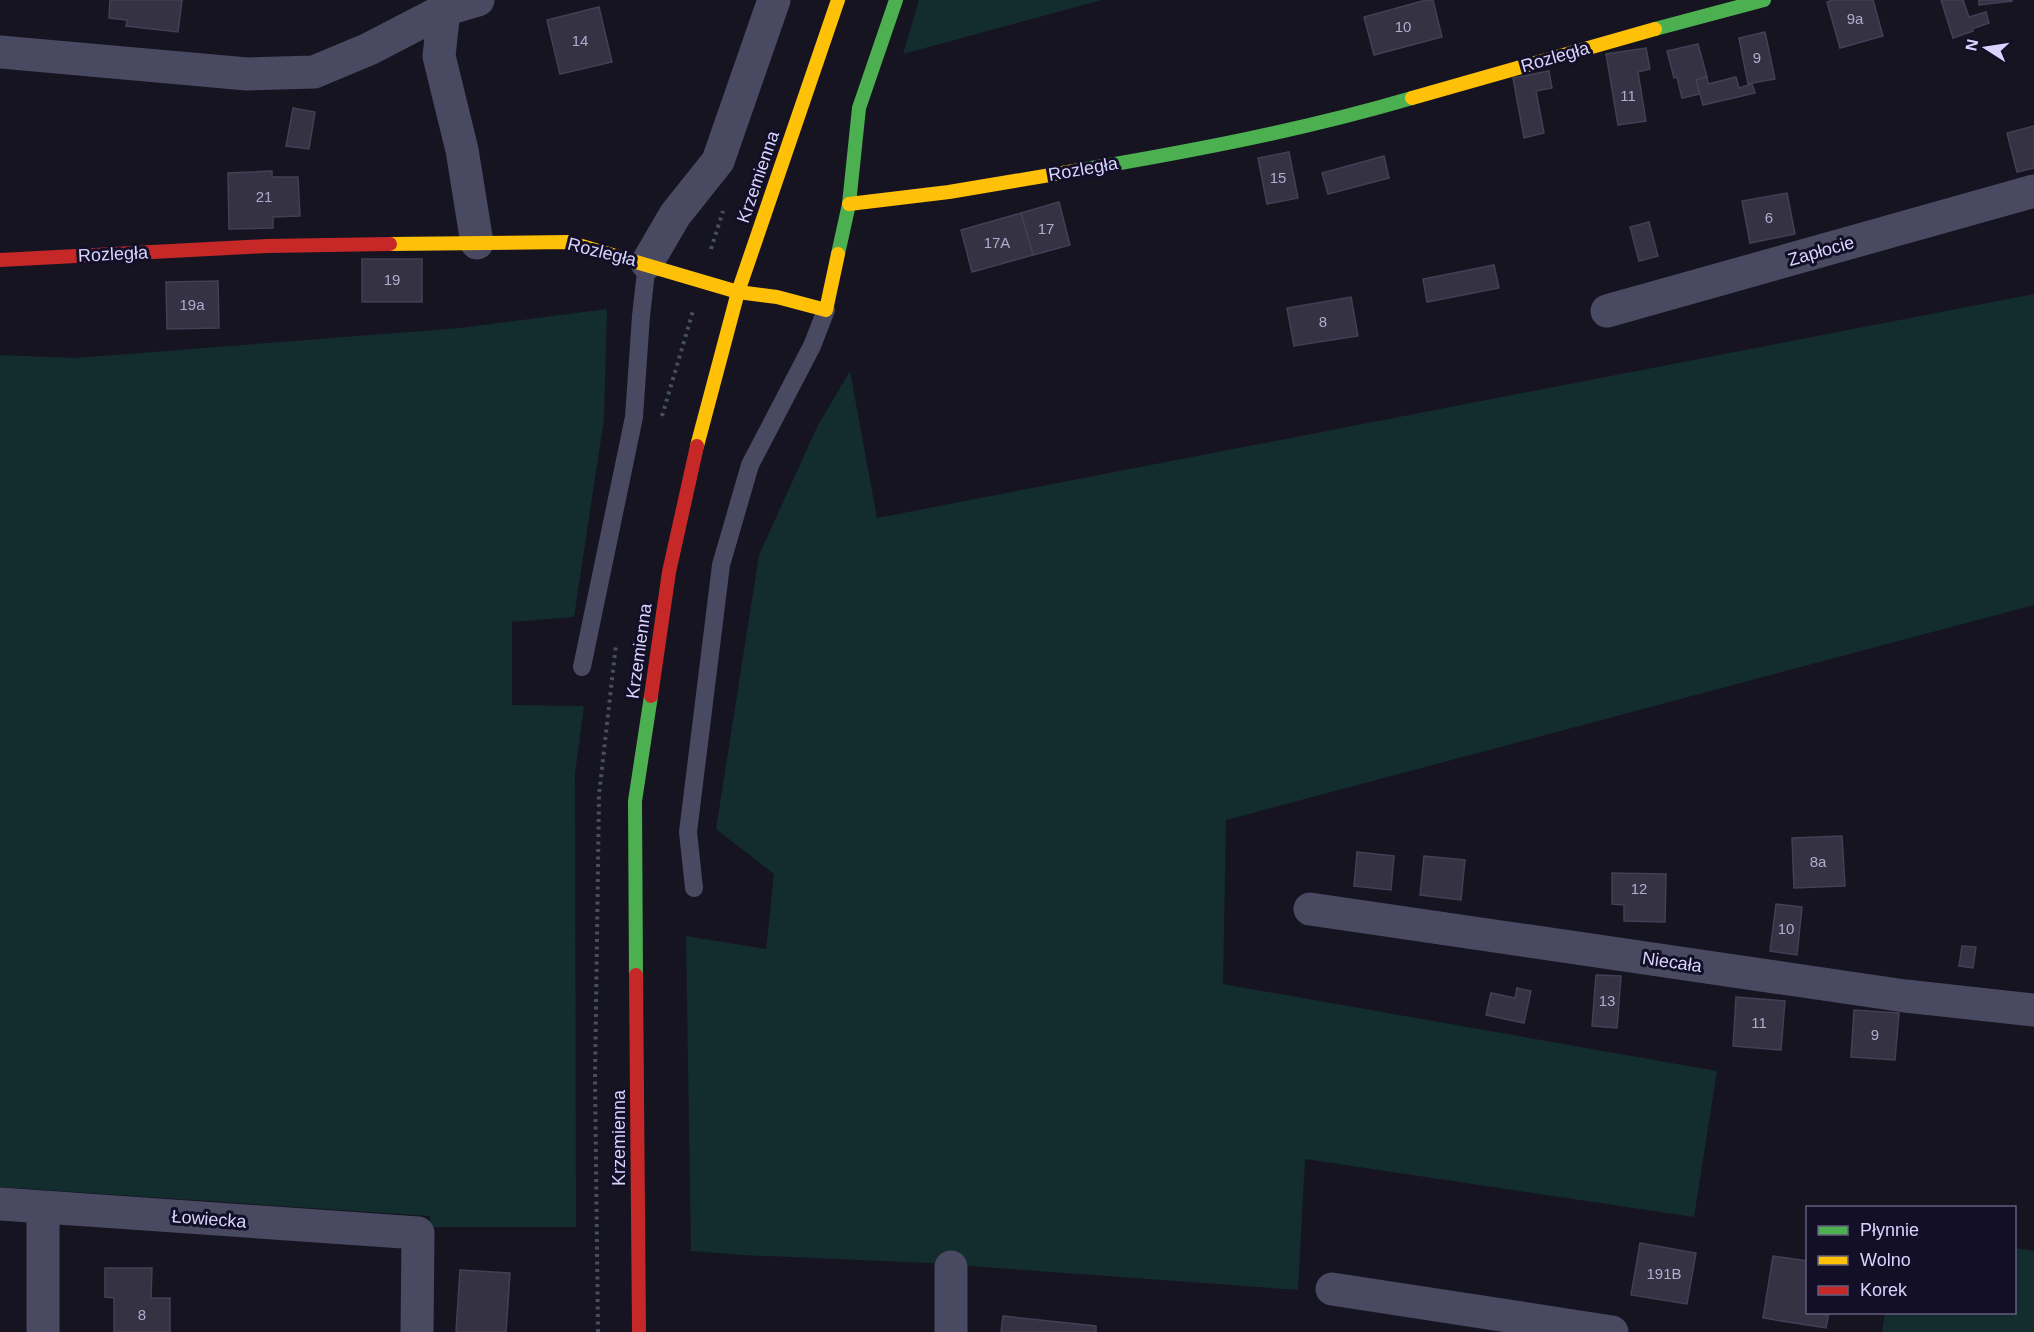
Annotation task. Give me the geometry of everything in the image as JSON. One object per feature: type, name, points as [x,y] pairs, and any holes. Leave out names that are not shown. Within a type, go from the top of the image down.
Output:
[{"type":"street","points":[[0,52],[247,74],[314,72],[369,49],[444,10],[478,0]]},
{"type":"street","points":[[647,263],[675,215],[718,161],[774,0]]},
{"type":"street","name":"Krzemienna","points":[[639,1332],[634,801],[669,572],[705,411],[738,292],[838,0]]},
{"type":"street","points":[[826,310],[849,204],[859,108],[896,0]]},
{"type":"street","name":"Rozległa","points":[[849,204],[949,192],[1207,148],[1368,111],[1573,51],[1764,0]]},
{"type":"street","points":[[444,10],[439,56],[462,150],[477,243]]},
{"type":"street","name":"Zapłocie","points":[[1607,310],[2034,191]]},
{"type":"street","name":"Rozległa","points":[[0,260],[267,246],[568,242],[647,263],[738,292],[777,297],[826,310]]},
{"type":"street","name":"Niecała","points":[[1310,909],[1905,996],[2034,1010]]},
{"type":"street","name":"Łowiecka","points":[[0,1204],[418,1233],[417,1332]]},
{"type":"street","points":[[42,1208],[43,1332]]},
{"type":"street","points":[[951,1267],[951,1332]]},
{"type":"street","points":[[1332,1289],[1612,1332]]},
{"type":"lane","points":[[582,667],[634,417],[647,263]]},
{"type":"lane","points":[[694,888],[688,832],[721,565],[750,465],[812,346],[826,310]]},
{"type":"green space","points":[[919,0],[1102,0],[903,54]]},
{"type":"green space","points":[[2034,294],[2034,605],[1226,820],[1223,984],[1717,1071],[1694,1217],[1305,1159],[1298,1290],[928,1263],[691,1251],[686,936],[766,949],[774,874],[716,829],[759,555],[818,425],[850,371],[877,518]]},
{"type":"green space","points":[[607,309],[604,419],[574,617],[512,622],[512,705],[584,706],[575,774],[576,1227],[430,1227],[430,1216],[0,1187],[0,355],[76,358],[460,328]]},
{"type":"green space","points":[[2016,1248],[2034,1251],[2034,1332],[1882,1332],[1885,1314],[2016,1314]]},
{"type":"building","points":[[110,0],[182,0],[178,32],[126,26],[127,20],[109,18]]},
{"type":"building","points":[[1433,0],[1442,37],[1374,55],[1364,17]]},
{"type":"building","points":[[1873,0],[1883,36],[1840,48],[1827,2]]},
{"type":"building","points":[[1941,0],[1963,0],[1969,17],[1986,12],[1989,23],[1953,38]]},
{"type":"building","points":[[1979,0],[2012,0],[2012,1],[1979,5]]},
{"type":"building","points":[[599,7],[612,62],[560,74],[547,20]]},
{"type":"building","points":[[1765,32],[1775,79],[1748,84],[1739,38]]},
{"type":"building","points":[[1698,44],[1707,77],[1696,80],[1700,94],[1682,98],[1667,51]]},
{"type":"building","points":[[1646,48],[1650,69],[1638,72],[1646,121],[1618,125],[1606,54]]},
{"type":"building","points":[[1549,71],[1552,88],[1536,91],[1544,133],[1524,138],[1513,78]]},
{"type":"building","points":[[1707,77],[1708,84],[1736,77],[1739,88],[1752,84],[1755,93],[1703,105],[1696,80]]},
{"type":"building","points":[[293,108],[315,112],[309,149],[286,146]]},
{"type":"building","points":[[2034,126],[2034,168],[2017,172],[2007,133]]},
{"type":"building","points":[[1289,152],[1298,198],[1267,204],[1258,158]]},
{"type":"building","points":[[1384,156],[1389,178],[1328,194],[1322,173]]},
{"type":"building","points":[[272,171],[272,177],[298,177],[300,216],[273,217],[273,228],[229,229],[228,173]]},
{"type":"building","points":[[1787,193],[1795,234],[1750,243],[1742,201]]},
{"type":"building","points":[[1059,202],[1070,245],[1033,255],[1021,213]]},
{"type":"building","points":[[1021,213],[1033,255],[972,272],[961,230]]},
{"type":"building","points":[[1649,222],[1658,256],[1639,261],[1630,227]]},
{"type":"building","points":[[362,259],[422,259],[422,302],[362,302]]},
{"type":"building","points":[[1494,265],[1499,288],[1427,302],[1423,279]]},
{"type":"building","points":[[218,281],[219,328],[167,329],[166,282]]},
{"type":"building","points":[[1351,297],[1358,336],[1294,346],[1287,308]]},
{"type":"building","points":[[1842,836],[1845,886],[1794,888],[1792,838]]},
{"type":"building","points":[[1357,852],[1394,856],[1391,890],[1354,886]]},
{"type":"building","points":[[1424,856],[1465,860],[1461,900],[1420,895]]},
{"type":"building","points":[[1612,873],[1666,874],[1665,922],[1624,921],[1624,905],[1612,904]]},
{"type":"building","points":[[1776,904],[1802,907],[1797,955],[1770,951]]},
{"type":"building","points":[[1962,946],[1976,947],[1973,968],[1959,966]]},
{"type":"building","points":[[1596,975],[1621,976],[1617,1028],[1592,1026]]},
{"type":"building","points":[[1517,988],[1531,991],[1524,1023],[1486,1015],[1491,993],[1515,998]]},
{"type":"building","points":[[1736,997],[1785,1001],[1781,1050],[1733,1046]]},
{"type":"building","points":[[1854,1010],[1899,1013],[1895,1060],[1851,1057]]},
{"type":"building","points":[[1640,1243],[1696,1253],[1687,1304],[1631,1295]]},
{"type":"building","points":[[1773,1256],[1806,1261],[1806,1314],[1829,1314],[1826,1328],[1763,1318]]},
{"type":"building","points":[[105,1268],[152,1268],[151,1298],[170,1298],[170,1332],[114,1332],[114,1298],[105,1297]]},
{"type":"building","points":[[460,1270],[510,1273],[506,1332],[456,1332]]},
{"type":"building","points":[[1003,1316],[1096,1326],[1096,1332],[1001,1332]]},
{"type":"traffic: fast","points":[[838,254],[849,204],[859,108],[896,0]]},
{"type":"traffic: fast","points":[[1655,29],[1764,0]]},
{"type":"traffic: fast","points":[[1080,170],[1247,139],[1412,98]]},
{"type":"traffic: fast","points":[[636,975],[635,801],[651,696]]},
{"type":"traffic: slow","points":[[697,446],[738,292],[838,0]]},
{"type":"traffic: slow","points":[[1412,98],[1655,29]]},
{"type":"traffic: slow","points":[[849,204],[949,192],[1080,170]]},
{"type":"traffic: slow","points":[[390,244],[568,242],[738,292],[777,297],[826,310],[838,254]]},
{"type":"traffic: jam","points":[[0,260],[267,246],[390,244]]},
{"type":"traffic: jam","points":[[651,696],[669,572],[697,446]]},
{"type":"traffic: jam","points":[[636,975],[639,1332]]}]
